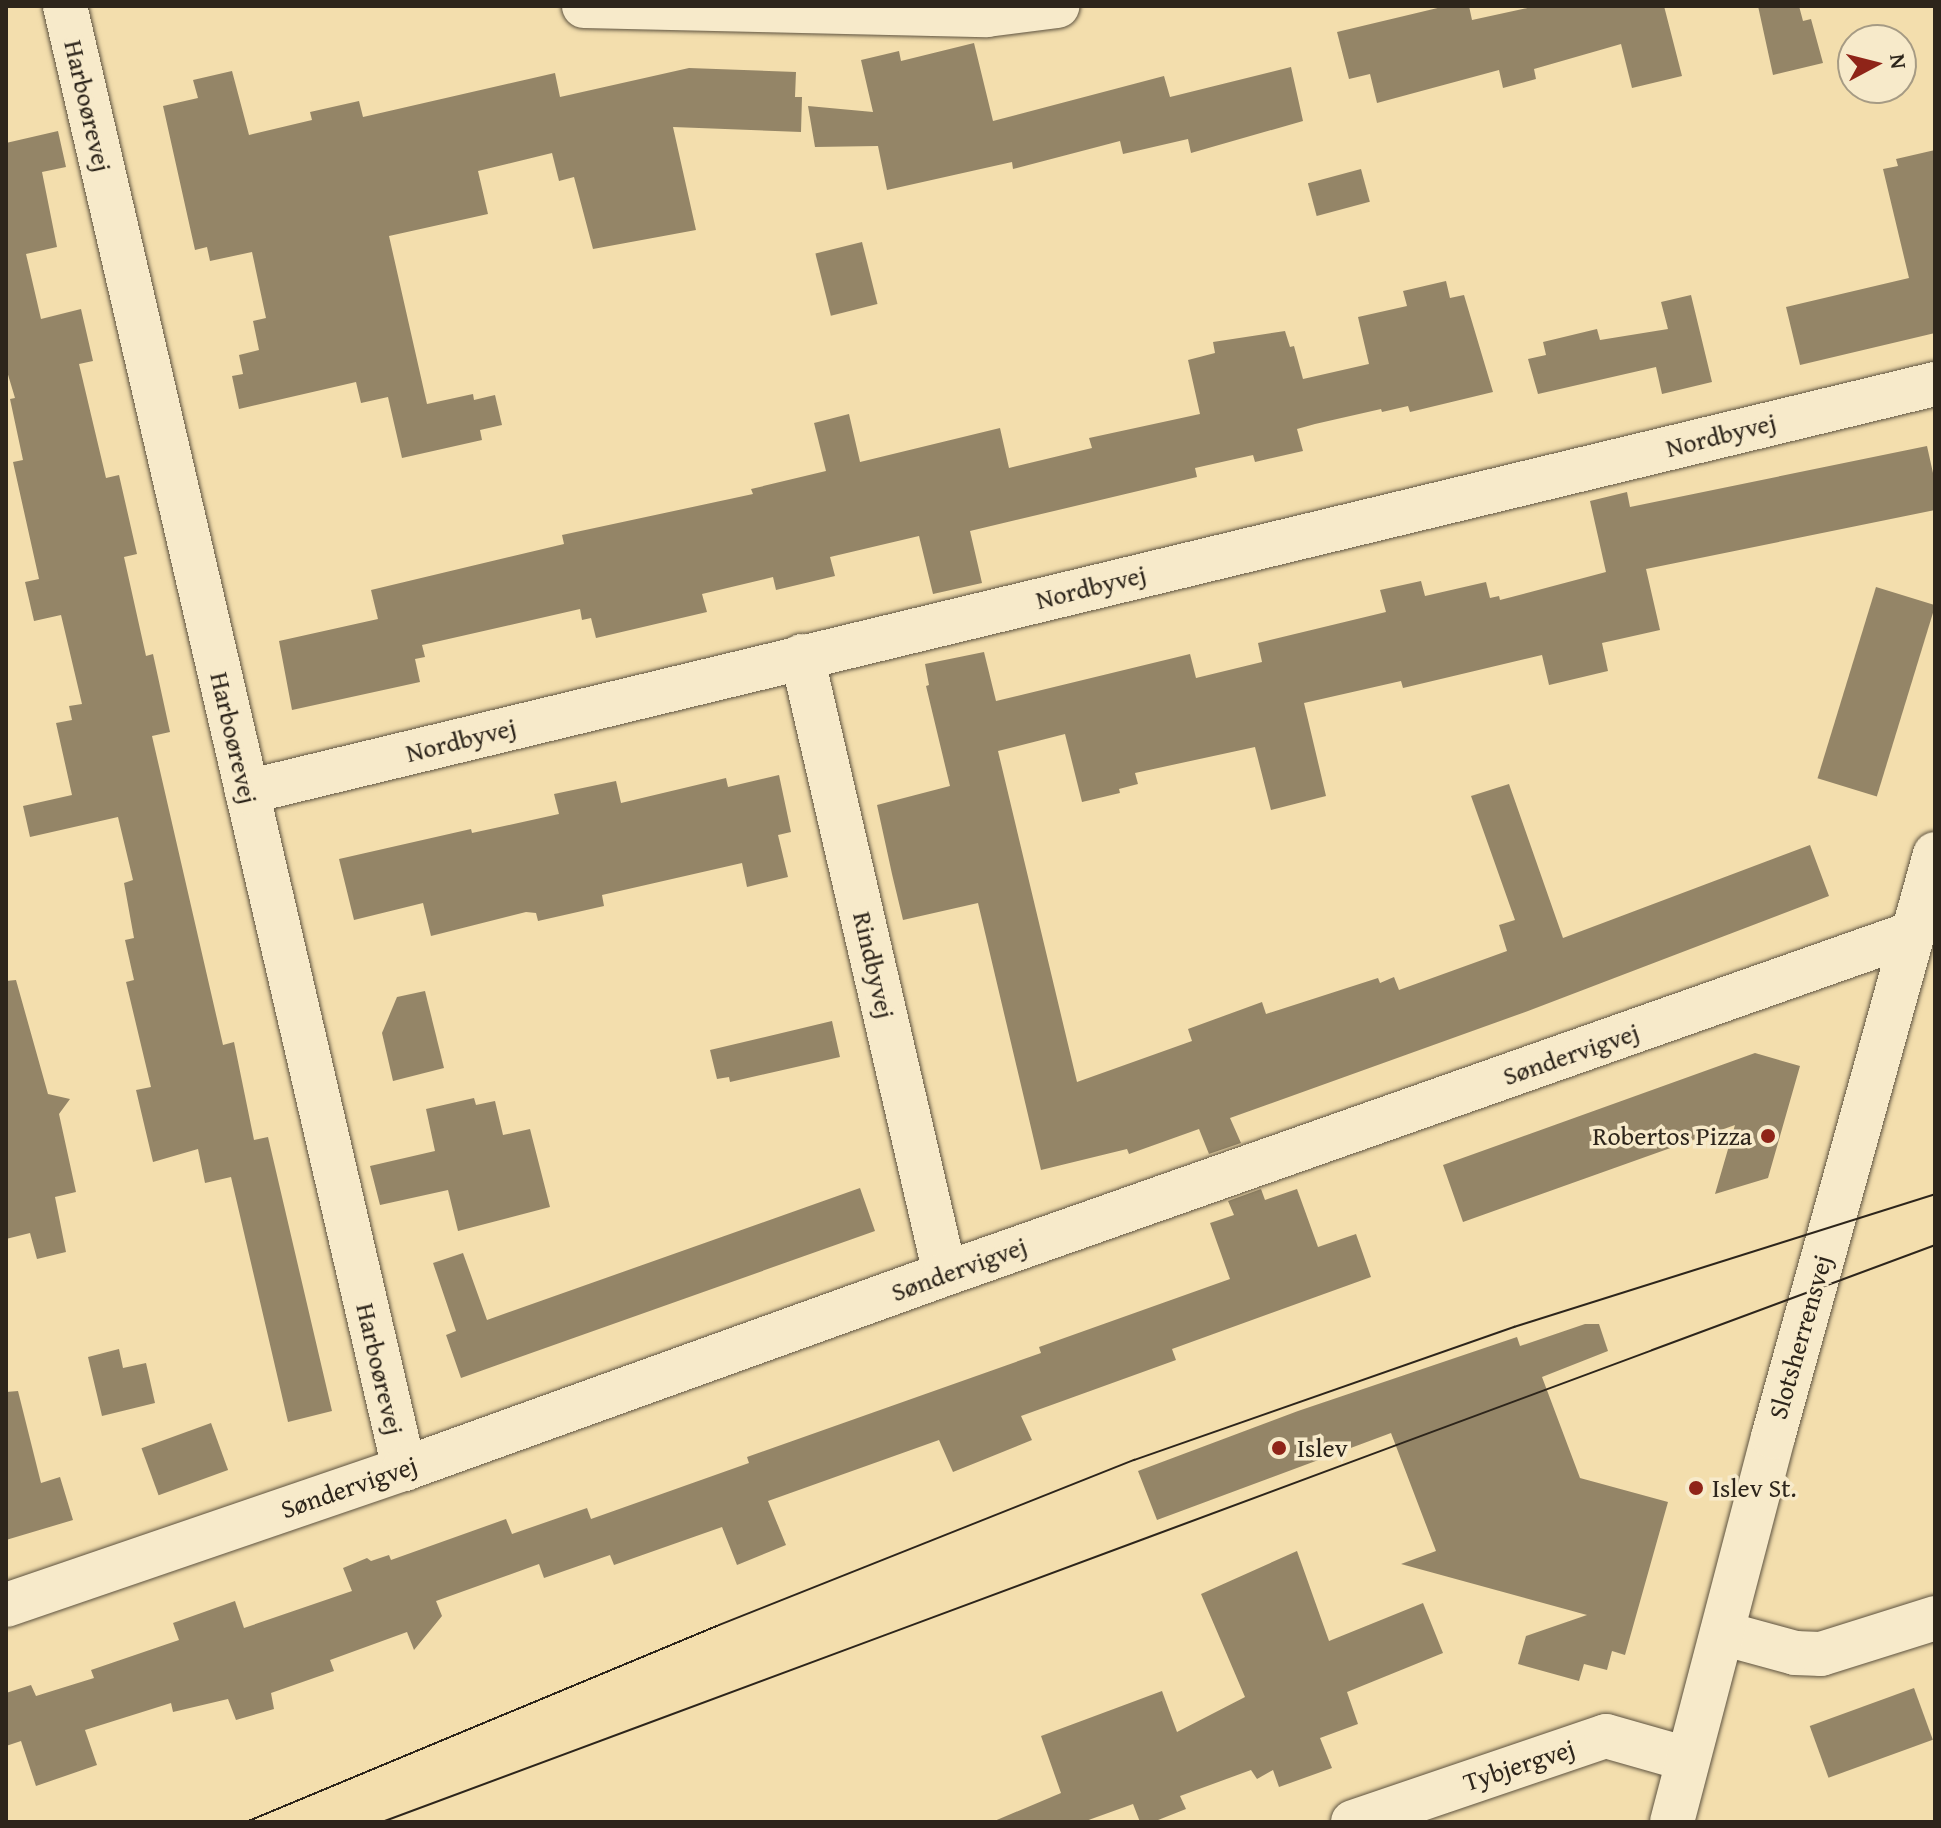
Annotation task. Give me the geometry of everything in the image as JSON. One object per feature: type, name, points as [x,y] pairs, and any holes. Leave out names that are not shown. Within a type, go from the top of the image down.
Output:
[{"type":"street","name":"Harboørevej","points":[[65,6],[404,1469]]},
{"type":"street","points":[[584,6],[987,15],[1057,6]]},
{"type":"street","name":"Nordbyvej","points":[[247,792],[1935,384]]},
{"type":"street","name":"Rindbyvej","points":[[802,656],[945,1274]]},
{"type":"street","name":"Slotsherrensvej","points":[[1672,1822],[1935,854]]},
{"type":"street","name":"Søndervigvej","points":[[6,1605],[404,1469],[945,1274],[1913,933]]},
{"type":"street","points":[[1722,1633],[1795,1653],[1821,1654],[1934,1618]]},
{"type":"street","name":"Tybjergvej","points":[[1353,1822],[1606,1736],[1687,1759]]},
{"type":"building","points":[[1446,6],[1469,6],[1472,20],[1537,6],[1664,6],[1682,76],[1632,88],[1621,44],[1534,69],[1536,79],[1503,88],[1499,70],[1377,103],[1370,74],[1349,79],[1337,32]]},
{"type":"building","points":[[1758,6],[1799,6],[1803,21],[1811,19],[1823,63],[1773,75]]},
{"type":"building","points":[[974,43],[993,121],[1164,76],[1170,97],[1291,67],[1303,121],[1191,153],[1188,139],[1123,154],[1120,141],[1013,169],[1012,162],[887,190],[878,146],[815,147],[808,106],[873,112],[861,60],[899,51],[901,61]]},
{"type":"building","points":[[689,68],[796,72],[795,97],[802,97],[801,132],[673,127],[696,230],[593,249],[574,177],[559,181],[552,153],[478,171],[488,214],[389,236],[427,404],[473,394],[474,400],[495,395],[502,425],[480,430],[482,440],[402,458],[388,397],[361,403],[356,382],[239,409],[232,376],[243,374],[239,355],[259,350],[253,321],[266,318],[252,252],[210,261],[207,247],[195,250],[163,106],[198,98],[193,80],[232,71],[249,135],[312,120],[310,112],[359,101],[363,117],[555,73],[560,97]]},
{"type":"building","points":[[58,131],[66,167],[42,172],[57,247],[26,254],[41,319],[81,309],[93,361],[79,364],[106,478],[119,475],[137,554],[124,557],[146,656],[153,654],[170,732],[152,736],[223,1045],[234,1042],[254,1140],[268,1137],[332,1411],[288,1422],[231,1177],[205,1183],[198,1149],[153,1162],[136,1090],[151,1087],[126,982],[134,980],[125,940],[134,938],[124,883],[133,880],[118,817],[30,837],[23,806],[72,795],[56,723],[72,720],[69,706],[82,704],[61,615],[34,621],[25,582],[39,579],[13,462],[23,460],[10,399],[15,398],[6,368],[6,143]]},
{"type":"building","points":[[1935,150],[1935,333],[1800,365],[1786,307],[1909,278],[1883,169],[1898,166],[1896,159]]},
{"type":"building","points":[[1361,169],[1370,202],[1317,216],[1308,183]]},
{"type":"building","points":[[862,242],[877,304],[831,316],[815,254]]},
{"type":"building","points":[[1446,281],[1450,298],[1464,295],[1493,392],[1410,412],[1408,406],[1382,412],[1381,409],[1315,424],[1297,429],[1303,451],[1255,462],[1253,455],[1195,468],[1197,477],[970,531],[982,583],[933,594],[919,536],[830,557],[835,576],[776,590],[773,577],[702,594],[707,612],[596,638],[591,618],[582,620],[580,609],[422,645],[425,657],[415,659],[420,682],[292,710],[279,641],[378,619],[371,590],[564,544],[562,535],[753,494],[751,489],[826,471],[814,423],[849,414],[860,462],[1000,428],[1009,468],[1092,448],[1089,438],[1200,414],[1188,360],[1215,353],[1213,342],[1285,331],[1290,347],[1294,346],[1303,379],[1369,364],[1358,317],[1407,306],[1403,291]]},
{"type":"building","points":[[1691,295],[1712,382],[1662,394],[1656,367],[1538,394],[1528,359],[1546,355],[1543,342],[1597,329],[1600,340],[1668,329],[1661,302]]},
{"type":"building","points":[[1927,446],[1935,482],[1935,510],[1646,569],[1660,630],[1602,643],[1608,671],[1549,685],[1542,655],[1403,688],[1401,681],[1304,703],[1326,796],[1271,810],[1255,747],[1135,773],[1138,784],[1119,789],[1120,793],[1082,802],[1065,734],[998,751],[1077,1082],[1192,1041],[1188,1029],[1262,1002],[1266,1014],[1378,978],[1380,983],[1394,977],[1399,990],[1507,951],[1499,925],[1515,920],[1471,796],[1509,784],[1563,938],[1810,845],[1829,896],[1528,1011],[1230,1118],[1241,1143],[1209,1154],[1199,1129],[1129,1154],[1127,1149],[1041,1170],[978,903],[903,920],[892,874],[877,805],[950,786],[926,686],[929,685],[925,664],[984,652],[996,701],[1190,654],[1196,678],[1262,662],[1258,643],[1386,612],[1380,590],[1421,581],[1425,596],[1486,582],[1490,598],[1499,596],[1500,600],[1606,572],[1590,501],[1627,492],[1630,507]]},
{"type":"building","points":[[1876,587],[1935,605],[1877,796],[1818,778]]},
{"type":"building","points":[[779,775],[791,832],[778,835],[788,877],[747,887],[742,863],[602,895],[604,906],[538,921],[536,913],[526,912],[431,936],[423,903],[354,920],[339,859],[471,829],[472,833],[559,814],[554,794],[616,781],[621,803],[726,778],[728,787]]},
{"type":"building","points":[[16,980],[48,1094],[70,1099],[59,1114],[76,1192],[55,1197],[66,1252],[37,1259],[30,1233],[6,1239],[6,981]]},
{"type":"building","points":[[425,991],[444,1068],[393,1081],[382,1033],[397,997]]},
{"type":"building","points":[[832,1021],[840,1057],[730,1082],[729,1077],[717,1079],[710,1050]]},
{"type":"building","points":[[1755,1053],[1800,1066],[1768,1178],[1715,1194],[1735,1125],[1463,1222],[1443,1165]]},
{"type":"building","points":[[474,1098],[476,1105],[495,1101],[503,1135],[530,1129],[550,1207],[458,1231],[448,1190],[380,1205],[370,1166],[435,1151],[426,1109]]},
{"type":"building","points":[[860,1188],[875,1231],[461,1378],[446,1335],[456,1331],[433,1263],[463,1253],[487,1320]]},
{"type":"building","points":[[1261,1189],[1265,1200],[1297,1189],[1318,1247],[1356,1234],[1371,1277],[1172,1349],[1176,1360],[1021,1416],[1032,1440],[953,1472],[939,1440],[768,1501],[786,1545],[737,1565],[722,1527],[614,1565],[610,1555],[544,1578],[539,1564],[436,1601],[442,1616],[414,1650],[407,1632],[330,1660],[334,1671],[271,1693],[274,1709],[236,1720],[228,1699],[173,1712],[171,1703],[85,1730],[97,1765],[36,1786],[21,1741],[6,1746],[6,1693],[31,1685],[36,1696],[94,1678],[91,1670],[179,1640],[173,1623],[235,1601],[244,1628],[352,1591],[343,1568],[367,1558],[371,1561],[389,1555],[391,1560],[506,1519],[512,1534],[587,1508],[591,1519],[749,1463],[747,1457],[1041,1353],[1039,1347],[1230,1279],[1210,1223],[1234,1215],[1228,1201]]},
{"type":"building","points":[[1585,1324],[1599,1324],[1608,1351],[1542,1377],[1580,1478],[1668,1502],[1625,1655],[1612,1651],[1607,1670],[1584,1664],[1579,1681],[1518,1664],[1526,1636],[1587,1615],[1401,1564],[1436,1551],[1391,1433],[1157,1520],[1138,1471],[1298,1411],[1517,1337],[1520,1346]]},
{"type":"building","points":[[119,1349],[123,1368],[146,1363],[155,1403],[102,1416],[88,1357]]},
{"type":"building","points":[[18,1391],[41,1483],[60,1477],[73,1520],[6,1540],[6,1392]]},
{"type":"building","points":[[211,1423],[228,1470],[159,1495],[141,1448]]},
{"type":"building","points":[[1297,1551],[1329,1641],[1423,1603],[1443,1653],[1347,1692],[1358,1724],[1320,1738],[1332,1768],[1279,1787],[1273,1770],[1257,1779],[1251,1770],[1180,1796],[1186,1809],[1153,1822],[1140,1822],[1133,1804],[1083,1822],[992,1822],[1061,1793],[1041,1736],[1162,1691],[1177,1732],[1245,1697],[1201,1594]]},
{"type":"building","points":[[1914,1688],[1933,1740],[1829,1778],[1810,1726]]},
{"type":"tram line","points":[[246,1822],[719,1625],[1134,1460],[1514,1327],[1935,1194]]},
{"type":"tram line","points":[[382,1822],[1935,1245]]},
{"type":"place","name":"Robertos Pizza","points":[[1768,1136]]},
{"type":"place","name":"Islev","points":[[1279,1448]]},
{"type":"place","name":"Islev St.","points":[[1696,1488]]}]
